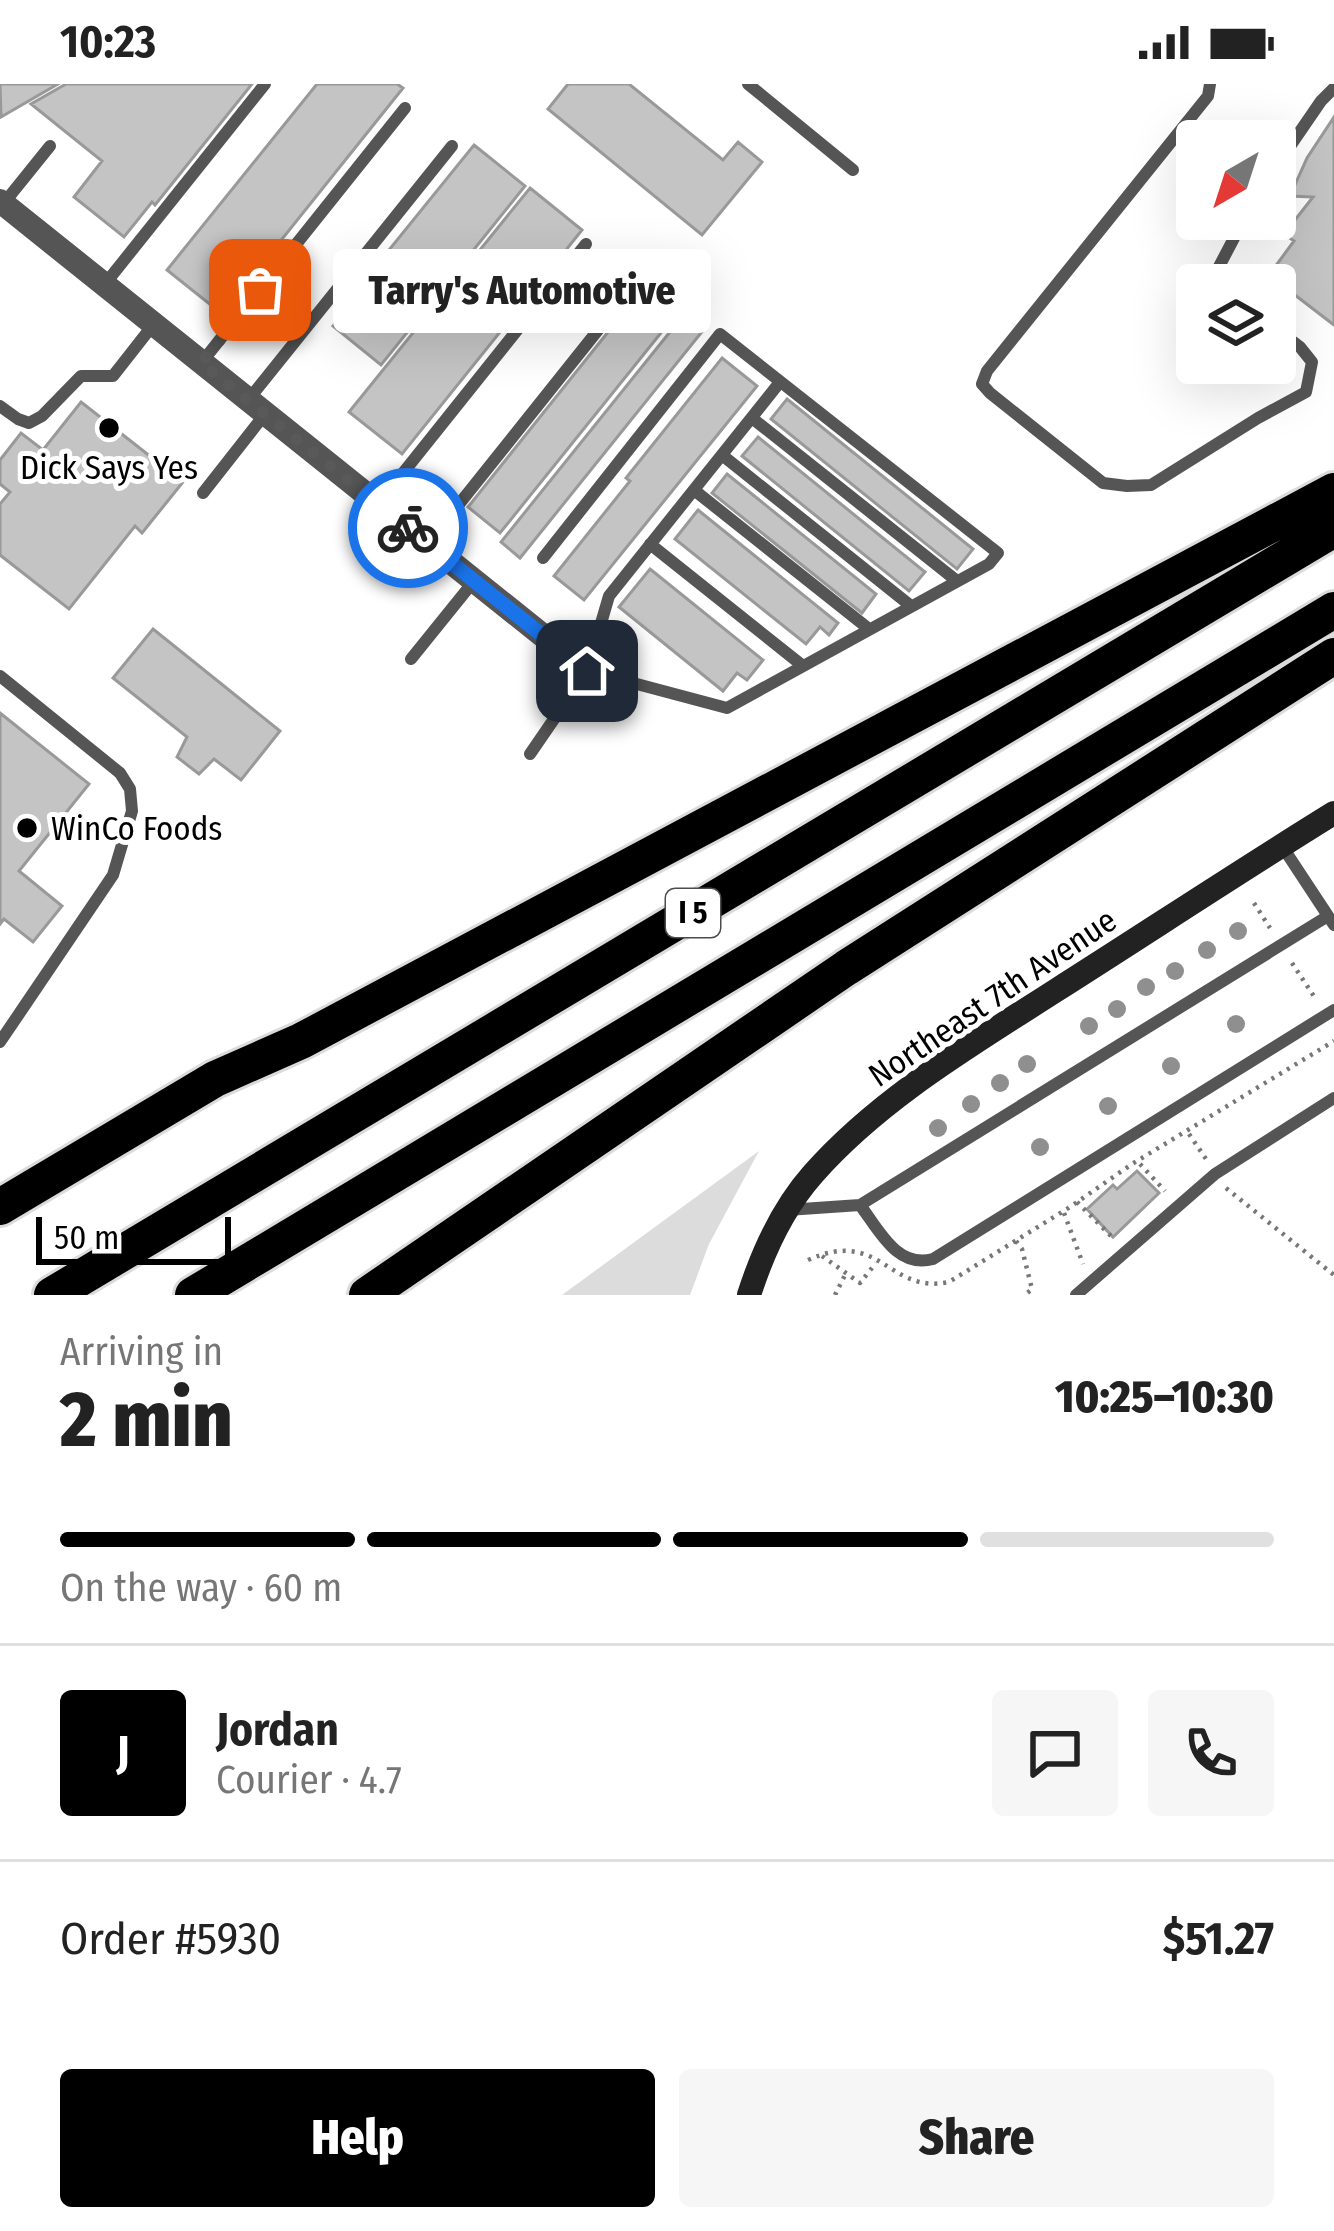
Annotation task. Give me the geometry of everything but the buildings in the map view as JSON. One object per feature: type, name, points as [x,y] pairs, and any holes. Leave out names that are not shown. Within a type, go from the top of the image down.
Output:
[{"type":"highway","points":[[0,1207],[215,1078],[302,1041],[1334,491]]},
{"type":"highway","name":"I 5","points":[[52,1295],[1334,530]]},
{"type":"highway","name":"I 5","points":[[194,1295],[1334,610]]},
{"type":"highway","points":[[367,1295],[846,968],[1334,656]]},
{"type":"street","points":[[2,203],[587,671]]},
{"type":"street","name":"Northeast 7th Avenue","points":[[749,1295],[786,1210],[831,1154],[939,1067],[1334,813]]},
{"type":"lane","points":[[104,285],[266,84]]},
{"type":"lane","points":[[748,84],[854,170]]},
{"type":"lane","points":[[1210,84],[1197,111],[987,371],[982,384],[1103,483],[1151,485],[1306,392],[1312,362],[1296,344]]},
{"type":"lane","points":[[1296,137],[1334,88]]},
{"type":"lane","points":[[201,363],[405,108]]},
{"type":"lane","points":[[2,203],[50,146]]},
{"type":"lane","points":[[203,493],[257,407],[452,146]]},
{"type":"lane","points":[[378,504],[586,244]]},
{"type":"lane","points":[[427,544],[634,285]]},
{"type":"lane","points":[[0,406],[29,423],[43,416],[81,376],[113,376],[154,325]]},
{"type":"lane","points":[[543,558],[719,334],[998,553],[988,564],[727,708],[587,671]]},
{"type":"lane","points":[[530,754],[587,671],[609,596],[780,382]]},
{"type":"lane","points":[[752,418],[957,581]]},
{"type":"lane","points":[[722,455],[911,606]]},
{"type":"lane","points":[[694,490],[869,629]]},
{"type":"lane","points":[[650,544],[803,666]]},
{"type":"lane","points":[[411,659],[474,580]]},
{"type":"lane","points":[[0,676],[120,772],[133,803],[113,875],[0,1042]]},
{"type":"lane","points":[[786,1210],[860,1205],[1281,945],[1331,921],[1281,846]]},
{"type":"lane","points":[[860,1205],[901,1256],[922,1262],[933,1259],[1330,1013]]},
{"type":"lane","points":[[1076,1295],[1215,1174],[1334,1099]]},
{"type":"path","points":[[1254,903],[1330,1013]]},
{"type":"path","points":[[1187,1132],[1224,1187],[1334,1274]]},
{"type":"path","points":[[1138,1162],[1165,1192]]},
{"type":"path","points":[[1077,1202],[1113,1240]]},
{"type":"path","points":[[1063,1210],[1093,1280]]},
{"type":"path","points":[[1016,1241],[1032,1289],[1025,1295]]},
{"type":"path","points":[[820,1255],[860,1283],[876,1263]]},
{"type":"path","points":[[835,1295],[846,1273]]},
{"type":"shaded area","points":[[759,1151],[709,1244],[690,1295],[562,1295]]},
{"type":"way so far","points":[[260,290],[201,363],[408,528]]},
{"type":"place","name":"Tarry's Automotive","points":[[260,290]]},
{"type":"place","name":"Dick Says Yes","points":[[109,428]]},
{"type":"place","name":"WinCo Foods","points":[[27,828]]},
{"type":"route","points":[[408,528],[587,671]]}]
